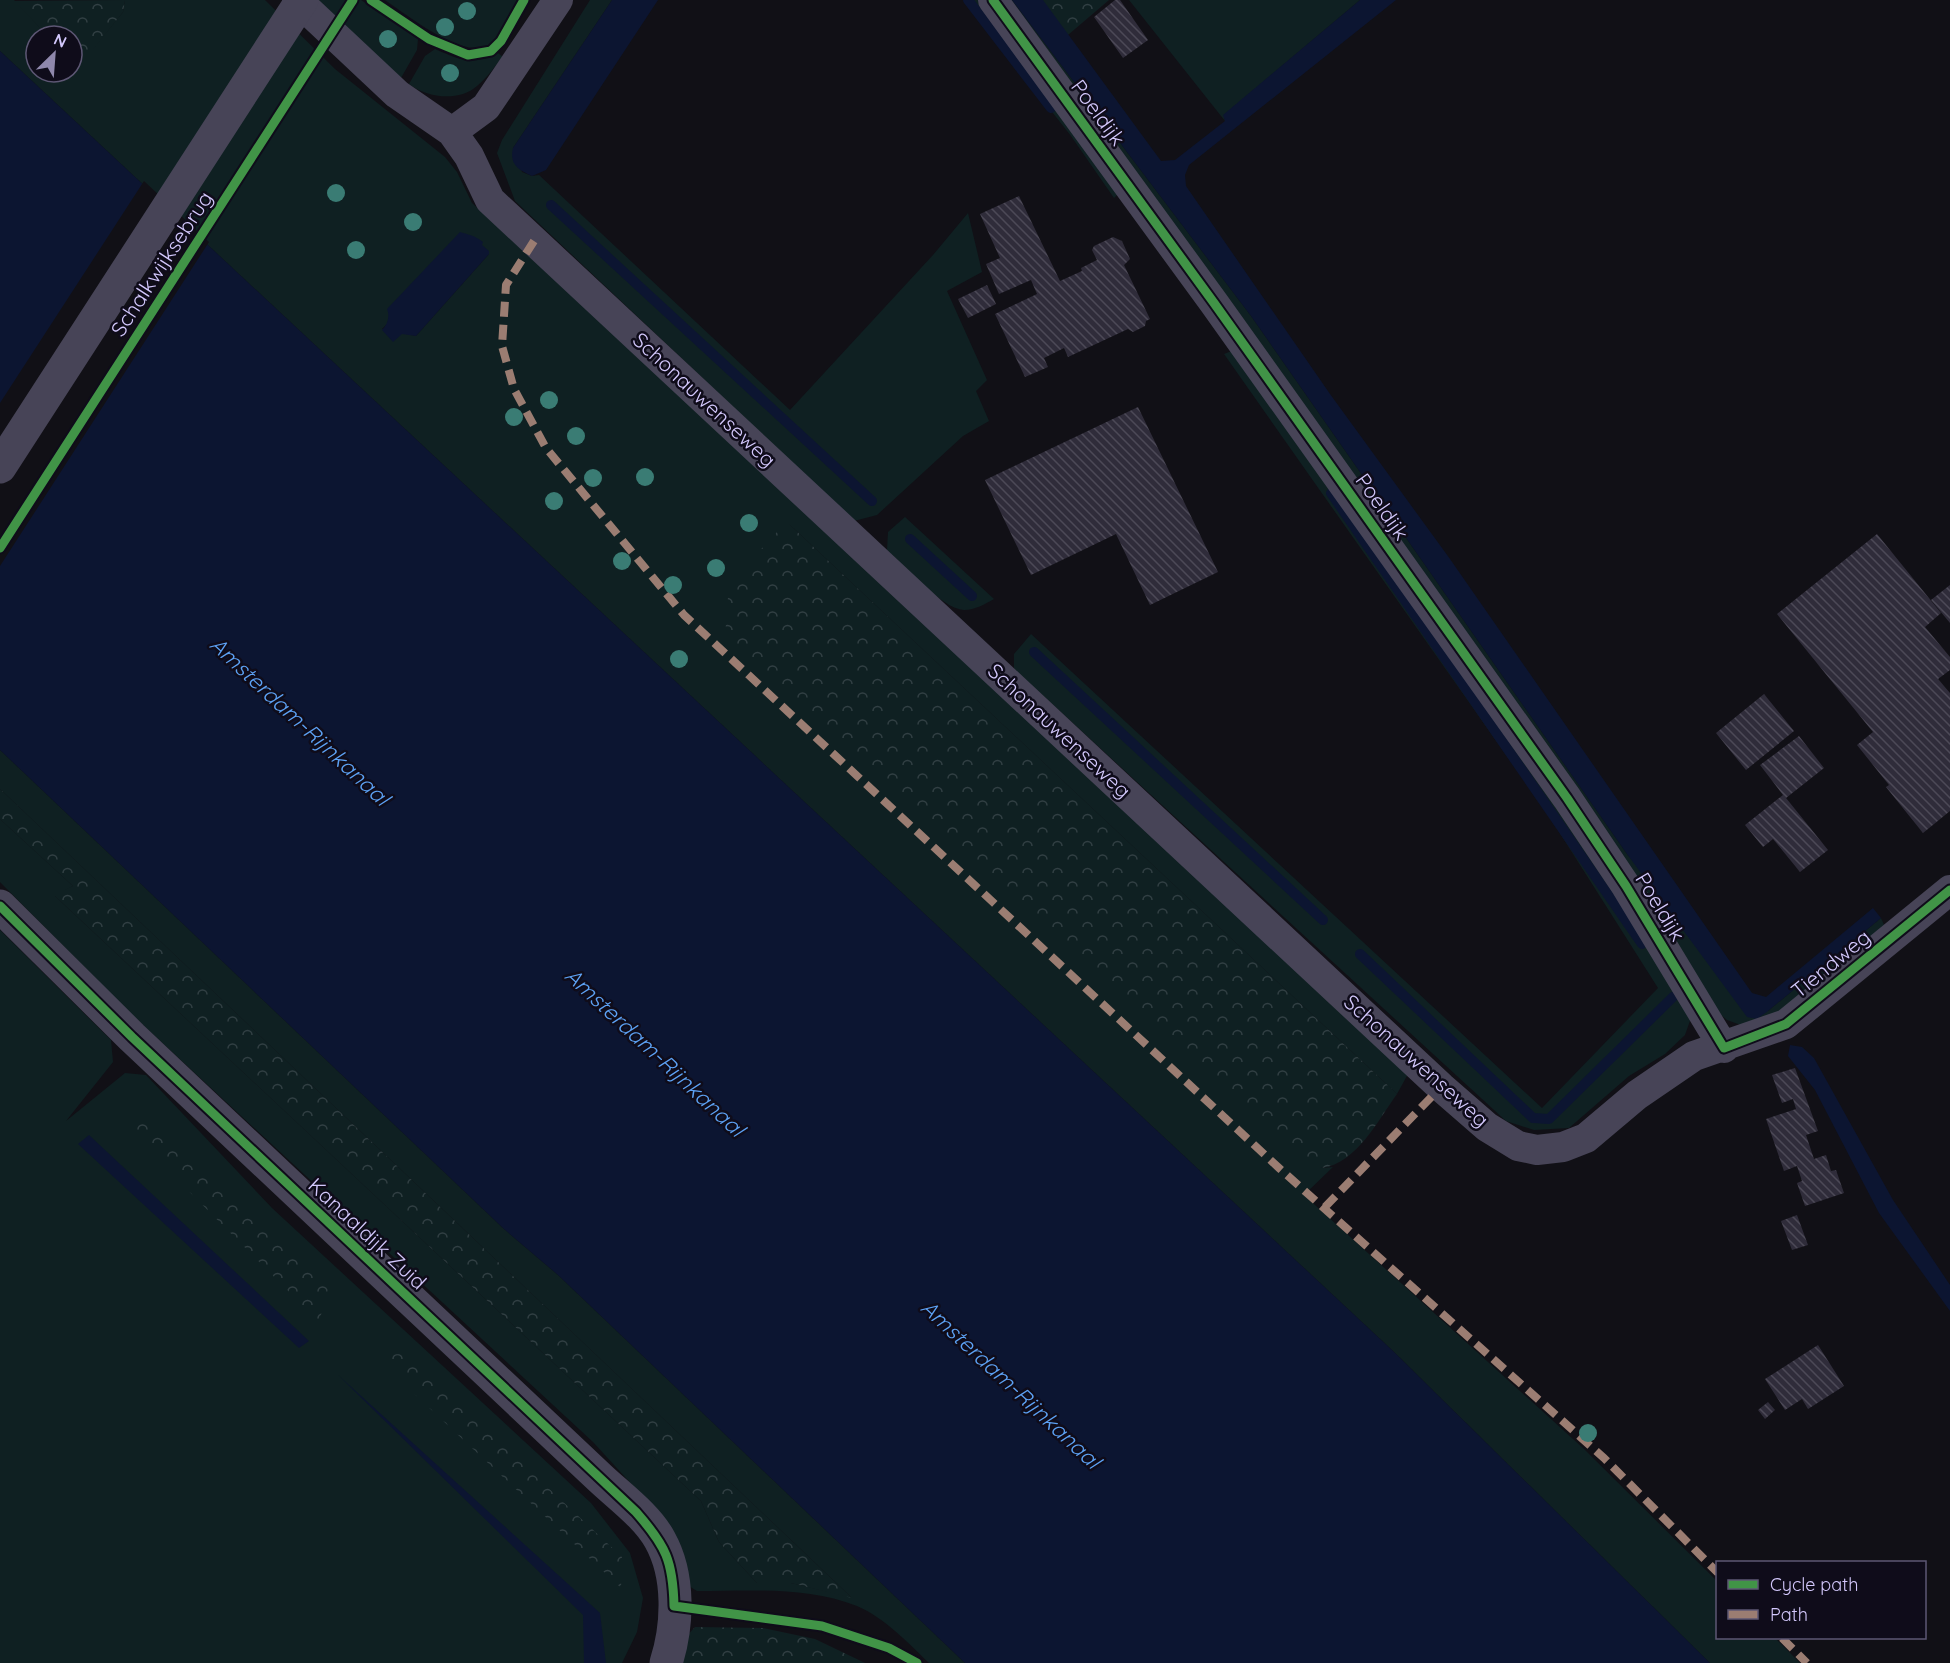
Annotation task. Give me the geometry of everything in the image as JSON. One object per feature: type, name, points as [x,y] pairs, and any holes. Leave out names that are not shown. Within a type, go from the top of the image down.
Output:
[{"type":"street","name":"Schonauwenseweg","points":[[300,0],[397,94],[452,132],[469,156],[490,200],[1487,1127],[1518,1146],[1537,1150],[1563,1147],[1586,1138],[1637,1095],[1694,1056],[1724,1048]]},
{"type":"street","points":[[0,467],[300,0]]},
{"type":"street","points":[[452,132],[486,107],[558,0]]},
{"type":"street","name":"Poeldijk","points":[[993,0],[1221,312],[1567,798],[1626,886],[1724,1048]]},
{"type":"street","name":"Tiendweg","points":[[1724,1048],[1786,1024],[1950,890]]},
{"type":"street","name":"Kanaaldijk Zuid","points":[[0,906],[132,1037],[614,1491],[660,1539],[669,1561],[674,1584],[672,1630],[666,1663]]},
{"type":"green space","points":[[0,0],[14,0],[37,24],[24,24],[24,73],[0,51]]},
{"type":"green space","points":[[125,0],[265,0],[335,69],[445,157],[457,172],[472,203],[1408,1074],[1397,1094],[789,524],[1322,1168],[1333,1167],[1304,1195],[1584,1449],[1716,1580],[1716,1639],[1776,1639],[1800,1663],[1710,1663],[1393,1351],[35,84],[84,84],[84,49],[91,51],[123,12]],"holes":[[[489,254],[416,336],[382,329],[387,324],[390,315]]]},
{"type":"green space","points":[[125,0],[123,12],[91,52],[84,49],[84,24],[36,24],[14,1]]},
{"type":"green space","points":[[318,0],[361,0],[418,39],[417,50],[401,78]]},
{"type":"green space","points":[[385,0],[518,0],[500,34],[491,43],[481,48],[468,47],[437,35]]},
{"type":"green space","points":[[590,0],[612,0],[513,148],[522,172],[532,176],[539,175],[790,410],[933,255],[968,213],[982,272],[947,291],[987,380],[976,391],[989,421],[963,436],[877,515],[854,521],[515,201],[497,153],[502,140]]},
{"type":"green space","points":[[964,0],[985,0],[1124,188],[1114,198],[1071,136]]},
{"type":"green space","points":[[1002,0],[1012,0],[1251,316],[1627,854],[1768,1011],[1881,918],[1884,925],[1796,1006],[1749,1028],[1727,1020],[1719,1013]]},
{"type":"green space","points":[[1033,0],[1109,0],[1062,40]]},
{"type":"green space","points":[[1129,0],[1360,0],[1224,115],[1225,121]]},
{"type":"green space","points":[[435,49],[466,60],[481,59],[498,53],[503,57],[470,91],[452,96],[434,95],[409,84],[425,56]]},
{"type":"green space","points":[[1239,348],[1536,765],[1692,1015],[1685,1035],[1665,1054],[1629,1076],[1569,1128],[1534,1130],[1506,1121],[1014,669],[1014,654],[1031,634],[1542,1108],[1658,988],[1549,816],[1224,354]]},
{"type":"green space","points":[[905,517],[994,599],[976,608],[964,610],[955,608],[934,595],[887,550],[888,532]]},
{"type":"green space","points":[[789,524],[1397,1094],[1366,1139],[1346,1158],[1322,1168],[1297,1151],[725,637],[729,584],[777,532]]},
{"type":"green space","points":[[0,750],[504,1229],[558,1275],[965,1663],[929,1663],[877,1617],[857,1606],[838,1600],[798,1592],[697,1591],[689,1586],[647,1501],[593,1442],[129,1012],[0,882],[0,819],[73,886],[55,896],[701,1501],[719,1542],[757,1583],[791,1583],[851,1597],[0,789]]},
{"type":"green space","points":[[0,789],[852,1598],[791,1583],[757,1583],[719,1542],[701,1501],[54,895],[73,886],[0,819]]},
{"type":"green space","points":[[0,930],[111,1040],[113,1062],[66,1121],[125,1073],[146,1075],[272,1208],[591,1503],[630,1553],[643,1598],[637,1632],[622,1663],[0,1663]]},
{"type":"green space","points":[[138,1113],[331,1279],[319,1322],[125,1127]]},
{"type":"green space","points":[[405,1354],[622,1557],[621,1588],[373,1355]]},
{"type":"green space","points":[[695,1627],[763,1628],[815,1639],[865,1663],[680,1663],[685,1638]]},
{"type":"water","points":[[612,0],[658,0],[546,170],[532,176],[527,174],[516,166],[512,158],[513,148]]},
{"type":"water","points":[[1012,0],[1043,0],[1161,161],[1175,160],[1225,121],[1223,115],[1360,0],[1396,0],[1189,165],[1185,175],[1186,186],[1330,394],[1450,559],[1752,993],[1766,997],[1873,908],[1881,918],[1768,1011],[1757,1019],[1747,1017],[1627,854],[1251,316]]},
{"type":"water","name":"Amsterdam-Rijnkanaal","points":[[0,51],[24,73],[24,84],[35,84],[1393,1351],[1710,1663],[965,1663],[558,1275],[504,1229],[0,750]]},
{"type":"water","points":[[460,232],[483,242],[482,245],[489,251],[489,254],[416,336],[402,334],[393,342],[382,330],[388,320],[387,309]]},
{"type":"water","points":[[1790,1045],[1802,1047],[1814,1058],[1893,1200],[1950,1285],[1950,1311],[1879,1213],[1815,1090],[1788,1056]]},
{"type":"water","points":[[89,1135],[309,1341],[299,1348],[78,1144]]},
{"type":"water","points":[[338,1375],[600,1613],[606,1663],[584,1663],[583,1615]]},
{"type":"pier","points":[[144,181],[209,242],[0,566],[0,403]]},
{"type":"building","points":[[1115,0],[1120,0],[1148,40],[1123,58],[1094,17]]},
{"type":"building","points":[[1019,196],[1060,281],[1082,271],[1081,268],[1097,260],[1092,250],[1094,246],[1113,237],[1122,241],[1130,259],[1124,265],[1150,319],[1146,321],[1145,326],[1133,332],[1128,329],[1068,357],[1064,348],[1044,358],[1048,367],[1025,377],[995,314],[1037,294],[1031,280],[999,294],[986,264],[1000,258],[980,214]]},
{"type":"building","points":[[987,285],[996,304],[968,318],[958,299]]},
{"type":"building","points":[[1138,407],[1218,572],[1150,605],[1116,534],[1031,575],[985,480]]},
{"type":"building","points":[[1877,534],[1941,613],[1925,627],[1950,657],[1950,670],[1938,679],[1950,693],[1950,811],[1923,833],[1886,787],[1889,785],[1857,745],[1873,732],[1777,614]]},
{"type":"building","points":[[1950,585],[1950,623],[1931,600]]},
{"type":"building","points":[[1764,694],[1794,731],[1746,770],[1716,733]]},
{"type":"building","points":[[1799,736],[1824,768],[1786,798],[1828,850],[1800,872],[1773,839],[1763,847],[1745,825],[1783,795],[1760,765]]},
{"type":"building","points":[[1795,1068],[1818,1131],[1806,1135],[1814,1159],[1826,1155],[1831,1171],[1836,1170],[1844,1193],[1805,1206],[1797,1183],[1802,1181],[1797,1166],[1784,1171],[1766,1119],[1796,1109],[1793,1099],[1782,1103],[1772,1075]]},
{"type":"building","points":[[1797,1215],[1808,1245],[1792,1250],[1781,1221]]},
{"type":"building","points":[[1818,1345],[1844,1386],[1808,1409],[1802,1399],[1785,1410],[1765,1379]]},
{"type":"building","points":[[1768,1402],[1775,1410],[1765,1419],[1758,1410]]},
{"type":"waterway","points":[[968,0],[1051,108]]},
{"type":"waterway","points":[[551,205],[872,501]]},
{"type":"waterway","points":[[1331,493],[1642,944]]},
{"type":"waterway","points":[[910,539],[972,596]]},
{"type":"waterway","points":[[1034,652],[1323,920]]},
{"type":"waterway","points":[[1360,954],[1533,1118],[1549,1119],[1673,997]]},
{"type":"marked path","points":[[534,241],[506,285],[502,346],[514,389],[546,448],[684,615],[1279,1168],[1604,1458],[1716,1571]]},
{"type":"marked path","points":[[1325,1207],[1441,1087]]},
{"type":"marked path","points":[[1783,1639],[1807,1663]]},
{"type":"cycle path","name":"Schalkwijksebrug","points":[[0,548],[353,0]]},
{"type":"cycle path","points":[[371,0],[429,39],[468,55],[491,51],[501,41],[524,0]]},
{"type":"cycle path","points":[[993,0],[1214,303],[1567,798],[1626,886],[1724,1048],[1786,1024],[1950,890]]},
{"type":"cycle path","points":[[0,906],[132,1037],[636,1512],[666,1555],[672,1577],[674,1606],[822,1626],[889,1648],[917,1663]]}]
